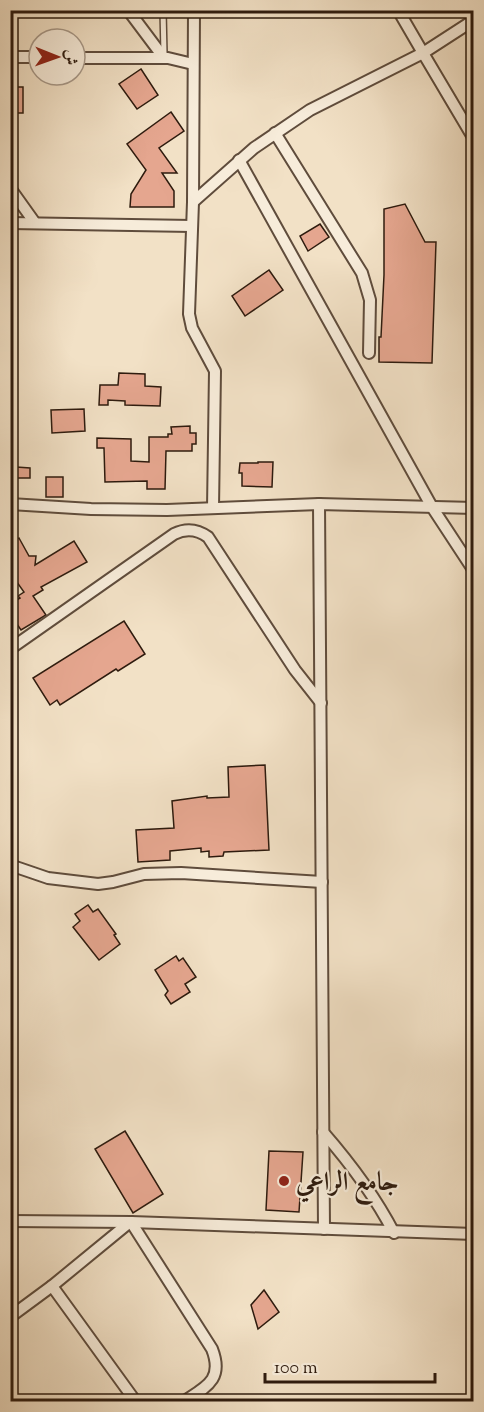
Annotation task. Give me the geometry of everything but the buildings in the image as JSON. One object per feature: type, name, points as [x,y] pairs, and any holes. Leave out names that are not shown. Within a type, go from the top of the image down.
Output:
[{"type":"street","points":[[128,10],[164,58]]},
{"type":"street","points":[[194,10],[193,202],[189,318],[215,370],[213,508]]},
{"type":"street","points":[[398,10],[474,139]]},
{"type":"street","points":[[193,202],[215,185],[239,160],[310,110],[423,53],[474,20]]},
{"type":"street","points":[[10,57],[27,57]]},
{"type":"street","points":[[87,58],[164,58],[179,59],[193,64]]},
{"type":"street","points":[[275,133],[362,273],[370,300],[369,353]]},
{"type":"street","points":[[239,160],[432,507],[474,571]]},
{"type":"street","points":[[10,188],[35,223]]},
{"type":"street","points":[[10,223],[192,226]]},
{"type":"street","points":[[10,504],[134,510],[319,504],[474,508]]},
{"type":"street","points":[[319,504],[324,1229]]},
{"type":"street","points":[[10,649],[174,534],[182,530],[198,531],[208,537],[295,670],[321,703]]},
{"type":"street","points":[[10,865],[48,878],[98,884],[144,874],[181,873],[322,882]]},
{"type":"street","points":[[323,1132],[364,1184],[394,1233]]},
{"type":"street","points":[[10,1221],[130,1222],[474,1234]]},
{"type":"street","points":[[10,1317],[130,1222]]},
{"type":"street","points":[[130,1222],[212,1349],[216,1360],[214,1378],[208,1385],[183,1401]]},
{"type":"street","points":[[52,1286],[136,1401]]},
{"type":"lane","points":[[163,10],[164,58]]},
{"type":"place","name":"جامع الراعي","points":[[284,1181]]}]
